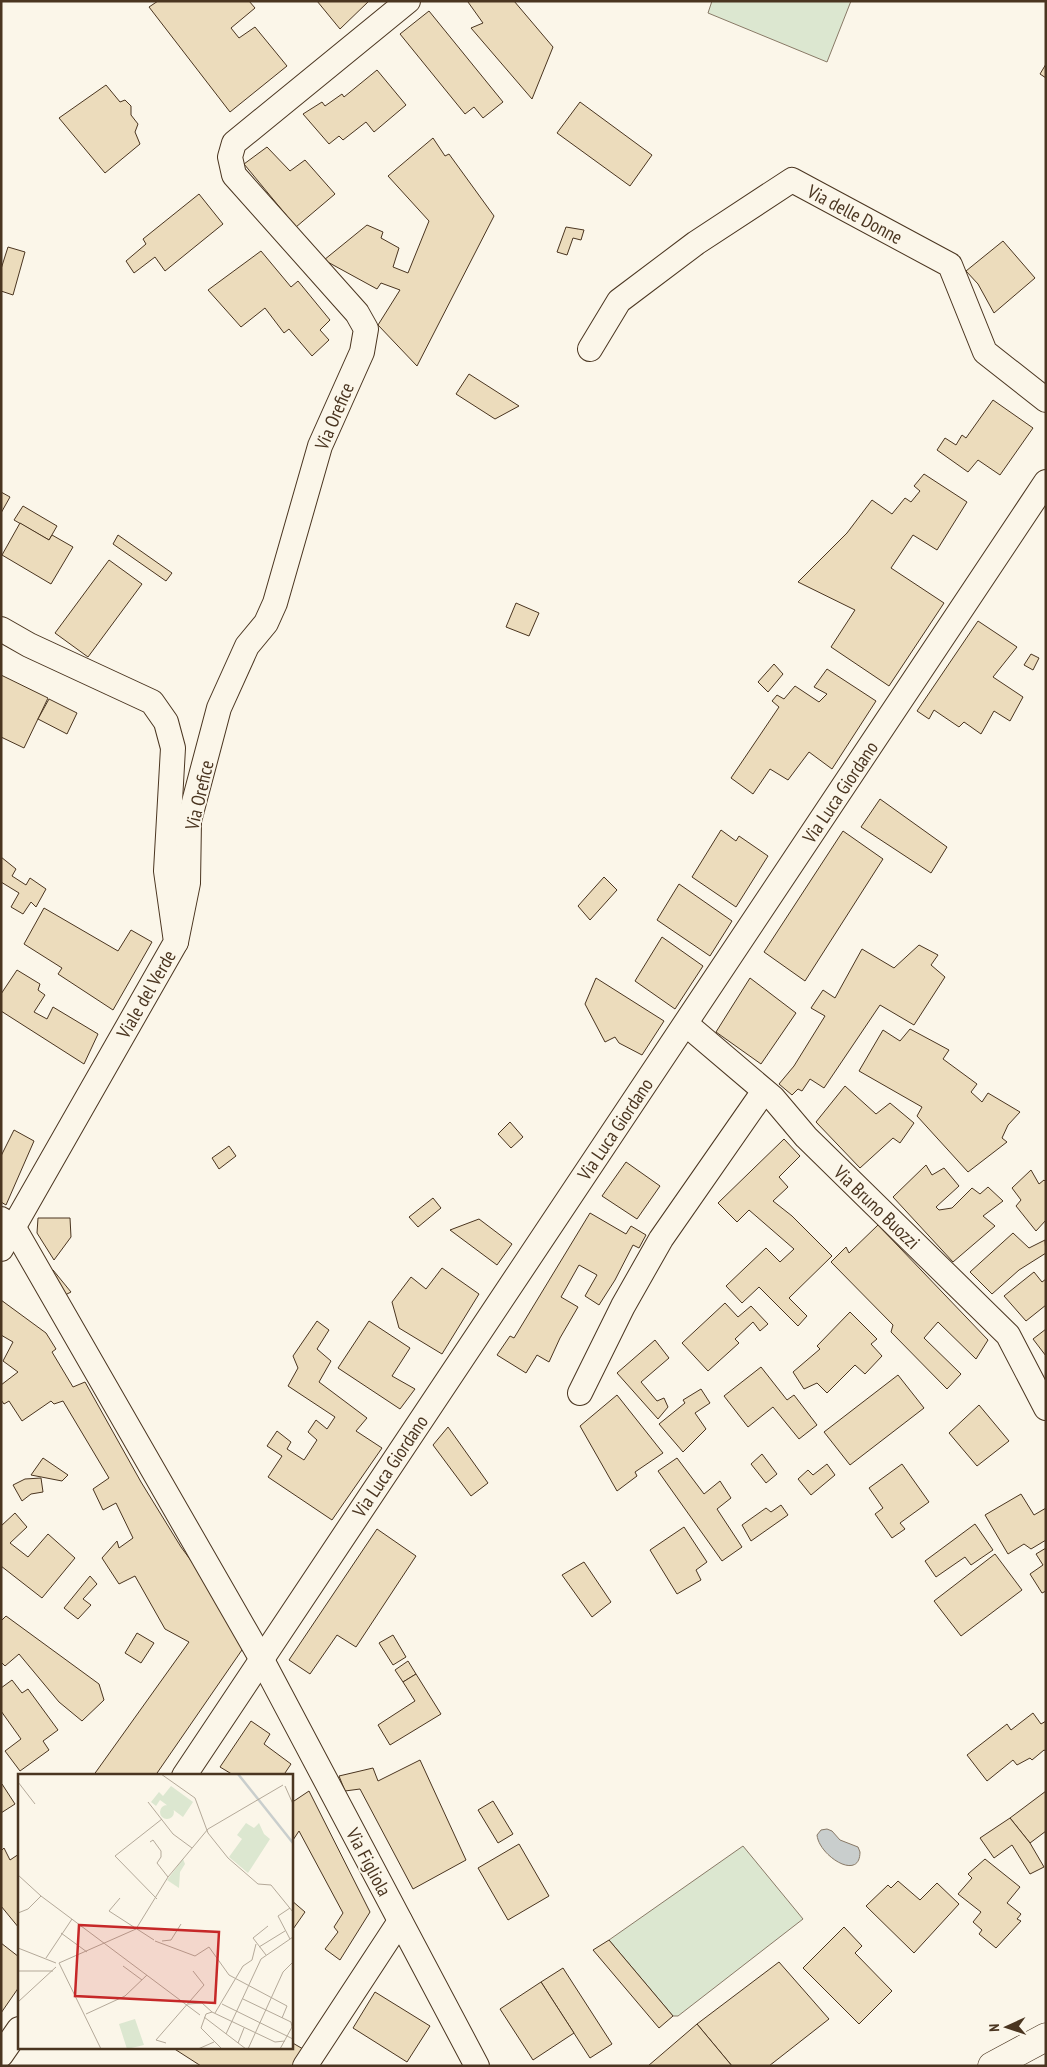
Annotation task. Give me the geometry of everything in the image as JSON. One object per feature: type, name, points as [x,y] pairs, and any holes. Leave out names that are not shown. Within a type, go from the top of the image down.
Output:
[{"type":"street","name":"Via Orefice","points":[[176,942],[188,883],[189,821],[219,708],[247,646],[266,623],[275,603],[320,446],[362,352],[366,329],[357,313],[234,175],[230,157],[234,143],[408,1]]},
{"type":"street","name":"Via delle Donne","points":[[590,349],[619,302],[696,243],[792,180],[950,265],[985,352],[1046,400]]},
{"type":"street","name":"Via Luca Giordano","points":[[185,1774],[1046,482]]},
{"type":"street","name":"Viale del Verde","points":[[1,629],[37,649],[152,702],[166,722],[173,748],[166,871],[176,942],[7,1223],[1,1249]]},
{"type":"street","name":"Via Bruno Buozzi","points":[[686,1024],[764,1091],[806,1137],[1008,1334],[1046,1408]]},
{"type":"street","points":[[580,1393],[623,1306],[661,1239],[764,1091]]},
{"type":"street","name":"Via Figliola","points":[[7,1223],[261,1658],[477,2066]]},
{"type":"street","points":[[305,2066],[400,1921]]},
{"type":"street","points":[[1,2056],[18,2030]]},
{"type":"street","points":[[992,2066],[1046,2037]]},
{"type":"green space","points":[[712,1],[851,1],[827,62],[708,13]]},
{"type":"green space","points":[[743,1846],[803,1919],[678,2016],[673,2016],[609,1940]]},
{"type":"shaded area","points":[[827,1829],[832,1831],[840,1840],[858,1847],[860,1852],[858,1861],[854,1865],[839,1863],[831,1858],[819,1843],[817,1835],[821,1830]]},
{"type":"building","points":[[158,1],[249,1],[255,8],[231,28],[239,38],[255,27],[287,66],[230,112],[149,7]]},
{"type":"building","points":[[317,1],[369,1],[340,29]]},
{"type":"building","points":[[469,1],[514,1],[553,47],[532,99],[471,28],[483,23]]},
{"type":"building","points":[[429,11],[503,102],[483,118],[474,107],[465,114],[400,34]]},
{"type":"building","points":[[1046,64],[1046,78],[1040,74]]},
{"type":"building","points":[[377,70],[406,105],[374,132],[366,122],[343,140],[339,136],[329,144],[303,114],[322,102],[325,106],[342,94],[344,97]]},
{"type":"building","points":[[106,85],[120,102],[125,100],[131,106],[131,115],[138,124],[135,132],[140,144],[105,173],[59,118]]},
{"type":"building","points":[[580,102],[652,155],[630,186],[557,133]]},
{"type":"building","points":[[433,138],[445,156],[449,154],[494,216],[417,366],[378,325],[400,290],[381,283],[377,289],[324,260],[367,225],[383,232],[381,238],[399,248],[393,267],[408,273],[429,221],[388,176]]},
{"type":"building","points":[[267,147],[290,171],[305,160],[335,194],[296,227],[244,164]]},
{"type":"building","points":[[199,194],[223,224],[165,271],[155,257],[134,273],[126,261],[146,244],[143,239]]},
{"type":"building","points":[[566,227],[584,230],[581,240],[573,238],[567,255],[557,252]]},
{"type":"building","points":[[1003,241],[1035,278],[994,313],[978,284],[966,271]]},
{"type":"building","points":[[8,247],[25,252],[13,295],[1,291],[1,269]]},
{"type":"building","points":[[261,251],[291,287],[298,281],[330,320],[320,330],[329,340],[312,356],[289,329],[284,333],[265,308],[241,327],[208,290]]},
{"type":"building","points":[[469,374],[519,406],[495,419],[456,394]]},
{"type":"building","points":[[993,400],[1033,428],[1000,475],[978,460],[968,472],[937,450],[945,438],[956,445],[962,435],[966,438]]},
{"type":"building","points":[[924,474],[967,502],[937,550],[913,535],[891,568],[944,603],[889,686],[831,647],[855,610],[798,582],[847,533],[872,500],[892,514],[905,498],[911,502],[920,491],[914,486]]},
{"type":"building","points":[[1,492],[10,497],[1,513]]},
{"type":"building","points":[[23,506],[57,526],[49,540],[14,520]]},
{"type":"building","points":[[20,523],[49,540],[52,535],[73,547],[51,584],[2,555]]},
{"type":"building","points":[[118,535],[172,573],[166,581],[113,544]]},
{"type":"building","points":[[109,560],[142,584],[88,657],[55,633]]},
{"type":"building","points":[[516,603],[539,613],[529,636],[506,627]]},
{"type":"building","points":[[978,621],[1017,647],[993,677],[1023,697],[1010,721],[994,711],[981,734],[964,722],[959,727],[934,710],[929,719],[917,711]]},
{"type":"building","points":[[1031,654],[1039,658],[1033,670],[1024,665]]},
{"type":"building","points":[[774,664],[783,674],[768,692],[758,682]]},
{"type":"building","points":[[827,669],[876,701],[832,769],[809,752],[788,780],[770,769],[753,794],[731,778],[779,707],[772,701],[777,695],[784,699],[795,686],[819,702],[827,694],[814,687]]},
{"type":"building","points":[[1,675],[48,698],[24,748],[1,737]]},
{"type":"building","points":[[49,699],[77,713],[67,734],[38,719]]},
{"type":"building","points":[[880,799],[947,847],[931,873],[861,827]]},
{"type":"building","points":[[721,830],[736,841],[739,836],[768,856],[736,907],[692,877]]},
{"type":"building","points":[[843,831],[883,859],[805,981],[764,952]]},
{"type":"building","points":[[1,857],[16,869],[12,876],[26,885],[30,878],[46,889],[36,907],[31,902],[23,914],[11,907],[19,893],[1,882]]},
{"type":"building","points":[[604,877],[617,890],[590,920],[578,906]]},
{"type":"building","points":[[679,884],[732,921],[710,956],[657,920]]},
{"type":"building","points":[[44,908],[118,951],[131,930],[152,942],[113,1010],[58,974],[62,968],[24,944]]},
{"type":"building","points":[[662,937],[703,966],[675,1009],[635,981]]},
{"type":"building","points":[[919,945],[938,955],[931,965],[945,977],[914,1025],[880,1005],[824,1088],[810,1079],[802,1091],[798,1089],[792,1095],[779,1084],[794,1066],[825,1016],[811,1008],[823,990],[835,998],[862,949],[894,968]]},
{"type":"building","points":[[17,970],[40,984],[38,990],[45,995],[34,1012],[47,1019],[53,1007],[98,1034],[84,1064],[1,1011],[1,994]]},
{"type":"building","points":[[596,978],[664,1021],[642,1055],[619,1043],[615,1037],[605,1042],[585,1004]]},
{"type":"building","points":[[750,978],[796,1013],[761,1064],[716,1032]]},
{"type":"building","points":[[910,1029],[949,1050],[943,1059],[977,1084],[971,1092],[982,1102],[988,1093],[1020,1112],[1008,1125],[1002,1138],[1007,1142],[968,1172],[917,1116],[922,1107],[859,1071],[883,1030],[900,1041]]},
{"type":"building","points":[[845,1086],[876,1114],[890,1103],[914,1123],[900,1143],[893,1138],[860,1168],[816,1122]]},
{"type":"building","points":[[510,1122],[523,1137],[511,1148],[498,1134]]},
{"type":"building","points":[[14,1130],[34,1141],[6,1205],[1,1202],[1,1156]]},
{"type":"building","points":[[784,1139],[800,1156],[779,1177],[788,1187],[773,1201],[792,1216],[832,1256],[789,1298],[807,1316],[798,1326],[759,1287],[742,1303],[726,1286],[766,1248],[780,1262],[794,1249],[749,1210],[737,1222],[718,1203]]},
{"type":"building","points":[[229,1146],[236,1156],[219,1169],[212,1158]]},
{"type":"building","points":[[626,1162],[660,1186],[637,1219],[602,1196]]},
{"type":"building","points":[[926,1165],[932,1175],[944,1168],[959,1186],[936,1207],[939,1210],[952,1208],[972,1188],[980,1194],[988,1187],[1003,1201],[983,1216],[995,1226],[953,1262],[893,1197]]},
{"type":"building","points":[[1031,1170],[1039,1184],[1044,1180],[1046,1182],[1046,1220],[1036,1231],[1016,1206],[1021,1200],[1012,1188]]},
{"type":"building","points":[[433,1198],[441,1208],[418,1227],[409,1217]]},
{"type":"building","points":[[590,1213],[626,1234],[631,1226],[646,1235],[639,1248],[633,1245],[615,1280],[599,1305],[585,1296],[597,1275],[579,1265],[561,1297],[578,1307],[549,1362],[537,1355],[526,1373],[497,1355],[510,1336],[514,1338]]},
{"type":"building","points":[[38,1218],[70,1218],[71,1237],[54,1260],[37,1233]]},
{"type":"building","points":[[479,1219],[512,1244],[497,1265],[450,1230]]},
{"type":"building","points":[[878,1225],[988,1340],[976,1359],[938,1322],[924,1338],[961,1374],[947,1389],[891,1332],[893,1325],[831,1262],[846,1247],[849,1253]]},
{"type":"building","points":[[1013,1233],[1029,1248],[1045,1240],[1046,1253],[1019,1270],[992,1294],[970,1272]]},
{"type":"building","points":[[442,1268],[479,1294],[442,1354],[399,1328],[392,1302],[411,1277],[426,1289]]},
{"type":"building","points":[[53,1270],[71,1292],[61,1297],[42,1275]]},
{"type":"building","points":[[1034,1272],[1042,1282],[1046,1279],[1046,1305],[1026,1321],[1004,1296]]},
{"type":"building","points":[[1,1300],[46,1333],[56,1349],[52,1352],[73,1387],[85,1382],[141,1482],[181,1547],[209,1585],[244,1647],[156,1774],[94,1774],[189,1642],[165,1629],[135,1576],[119,1584],[102,1558],[117,1541],[119,1548],[133,1538],[116,1503],[103,1510],[93,1489],[109,1478],[63,1401],[54,1404],[51,1401],[22,1421],[9,1401],[4,1404],[1,1400],[1,1385],[18,1372],[3,1361],[13,1342],[1,1335]]},
{"type":"building","points":[[725,1303],[738,1317],[751,1306],[768,1324],[760,1331],[753,1322],[735,1339],[739,1343],[708,1371],[682,1343]]},
{"type":"building","points":[[850,1312],[877,1339],[871,1344],[882,1356],[865,1374],[855,1365],[827,1393],[817,1383],[804,1389],[793,1372],[820,1349],[817,1346]]},
{"type":"building","points":[[317,1321],[329,1330],[317,1349],[331,1361],[319,1382],[367,1418],[356,1431],[382,1448],[332,1520],[268,1477],[282,1456],[267,1446],[277,1431],[291,1442],[287,1449],[304,1460],[317,1440],[308,1432],[316,1420],[327,1429],[335,1417],[288,1386],[298,1368],[293,1356]]},
{"type":"building","points":[[369,1321],[410,1348],[392,1376],[415,1389],[400,1409],[338,1368]]},
{"type":"building","points":[[1046,1329],[1046,1356],[1033,1339]]},
{"type":"building","points":[[655,1340],[669,1358],[641,1382],[657,1401],[664,1398],[668,1407],[658,1419],[617,1373]]},
{"type":"building","points":[[761,1367],[787,1400],[794,1395],[817,1425],[799,1439],[773,1407],[748,1427],[724,1396]]},
{"type":"building","points":[[898,1375],[924,1408],[850,1465],[824,1432]]},
{"type":"building","points":[[701,1389],[710,1403],[695,1413],[706,1429],[683,1452],[659,1424],[685,1403],[683,1400]]},
{"type":"building","points":[[617,1395],[663,1453],[635,1472],[637,1476],[617,1491],[580,1426]]},
{"type":"building","points":[[979,1405],[1009,1441],[977,1466],[949,1433]]},
{"type":"building","points":[[448,1427],[488,1483],[471,1496],[433,1445]]},
{"type":"building","points":[[762,1454],[777,1474],[766,1483],[751,1464]]},
{"type":"building","points":[[43,1458],[68,1475],[62,1481],[31,1475]]},
{"type":"building","points":[[677,1458],[704,1494],[720,1481],[731,1498],[717,1509],[742,1547],[722,1561],[658,1471]]},
{"type":"building","points":[[827,1464],[835,1475],[811,1495],[798,1479],[808,1470],[813,1475]]},
{"type":"building","points":[[902,1464],[929,1502],[900,1523],[905,1529],[892,1538],[875,1514],[883,1508],[869,1488]]},
{"type":"building","points":[[41,1478],[43,1492],[31,1494],[22,1501],[13,1485],[25,1479]]},
{"type":"building","points":[[1021,1494],[1034,1515],[1046,1508],[1046,1540],[1031,1549],[1024,1544],[1008,1554],[985,1515]]},
{"type":"building","points":[[781,1505],[788,1515],[751,1541],[742,1525],[766,1508],[771,1512]]},
{"type":"building","points":[[15,1513],[27,1527],[10,1543],[28,1557],[48,1534],[75,1558],[42,1598],[1,1566],[1,1526]]},
{"type":"building","points":[[975,1524],[993,1550],[971,1565],[965,1557],[936,1577],[925,1561]]},
{"type":"building","points":[[684,1527],[707,1562],[696,1570],[701,1580],[677,1594],[650,1550]]},
{"type":"building","points":[[377,1529],[416,1556],[356,1647],[337,1635],[310,1674],[289,1660]]},
{"type":"building","points":[[1046,1548],[1046,1591],[1042,1593],[1030,1574],[1043,1565],[1036,1554]]},
{"type":"building","points":[[995,1554],[1022,1590],[961,1636],[934,1601]]},
{"type":"building","points":[[584,1562],[611,1602],[592,1617],[562,1575]]},
{"type":"building","points":[[90,1576],[97,1584],[83,1599],[91,1605],[78,1619],[64,1608]]},
{"type":"building","points":[[6,1616],[99,1684],[104,1700],[82,1721],[59,1702],[19,1654],[5,1666],[1,1662],[1,1621]]},
{"type":"building","points":[[137,1633],[154,1643],[141,1663],[125,1653]]},
{"type":"building","points":[[393,1635],[406,1657],[393,1665],[379,1643]]},
{"type":"building","points":[[408,1661],[416,1674],[403,1682],[395,1670]]},
{"type":"building","points":[[416,1674],[441,1714],[390,1745],[378,1725],[415,1701],[403,1682]]},
{"type":"building","points":[[12,1680],[22,1693],[28,1689],[58,1730],[43,1741],[49,1750],[20,1771],[5,1751],[21,1739],[1,1711],[1,1688]]},
{"type":"building","points":[[1033,1713],[1041,1724],[1046,1721],[1046,1751],[1044,1750],[1032,1760],[1030,1758],[1017,1765],[1013,1760],[987,1781],[967,1755],[1007,1724],[1011,1730]]},
{"type":"building","points":[[251,1721],[270,1734],[264,1744],[291,1764],[284,1774],[232,1774],[220,1767]]},
{"type":"building","points":[[420,1760],[466,1860],[413,1889],[360,1789],[345,1791],[339,1776],[373,1768],[378,1781]]},
{"type":"building","points":[[1,1785],[15,1804],[1,1813]]},
{"type":"building","points":[[309,1791],[370,1912],[340,1960],[325,1949],[338,1932],[334,1927],[343,1913],[299,1831],[292,1842],[292,1802]]},
{"type":"building","points":[[1046,1791],[1046,1831],[1030,1843],[1010,1818]]},
{"type":"building","points":[[493,1801],[513,1834],[498,1843],[478,1810]]},
{"type":"building","points":[[1010,1818],[1030,1843],[1044,1867],[1030,1874],[1012,1845],[994,1858],[980,1838]]},
{"type":"building","points":[[519,1844],[549,1896],[508,1920],[478,1868]]},
{"type":"building","points":[[4,1848],[10,1860],[18,1855],[18,1927],[1,1906],[1,1851]]},
{"type":"building","points":[[985,1859],[1020,1887],[1007,1903],[1021,1914],[1017,1919],[1021,1921],[996,1948],[979,1934],[982,1930],[973,1922],[981,1912],[958,1894],[972,1878],[968,1874]]},
{"type":"building","points":[[898,1881],[920,1900],[937,1883],[959,1904],[914,1953],[866,1906],[888,1885],[891,1888]]},
{"type":"building","points":[[292,1901],[305,1912],[292,1931]]},
{"type":"building","points":[[844,1927],[862,1946],[855,1953],[892,1991],[859,2024],[803,1968]]},
{"type":"building","points":[[609,1940],[673,2016],[659,2028],[593,1950]]},
{"type":"building","points":[[1,1943],[18,1956],[18,1988],[1,2013]]},
{"type":"building","points":[[779,1962],[829,2019],[769,2066],[732,2066],[697,2024]]},
{"type":"building","points":[[563,1968],[612,2044],[590,2058],[541,1982]]},
{"type":"building","points":[[541,1982],[574,2033],[533,2060],[500,2009]]},
{"type":"building","points":[[375,1992],[430,2026],[407,2062],[353,2028]]},
{"type":"building","points":[[697,2024],[732,2066],[648,2066]]},
{"type":"building","points":[[292,2043],[303,2049],[292,2066],[201,2066],[176,2050],[292,2050]]}]
